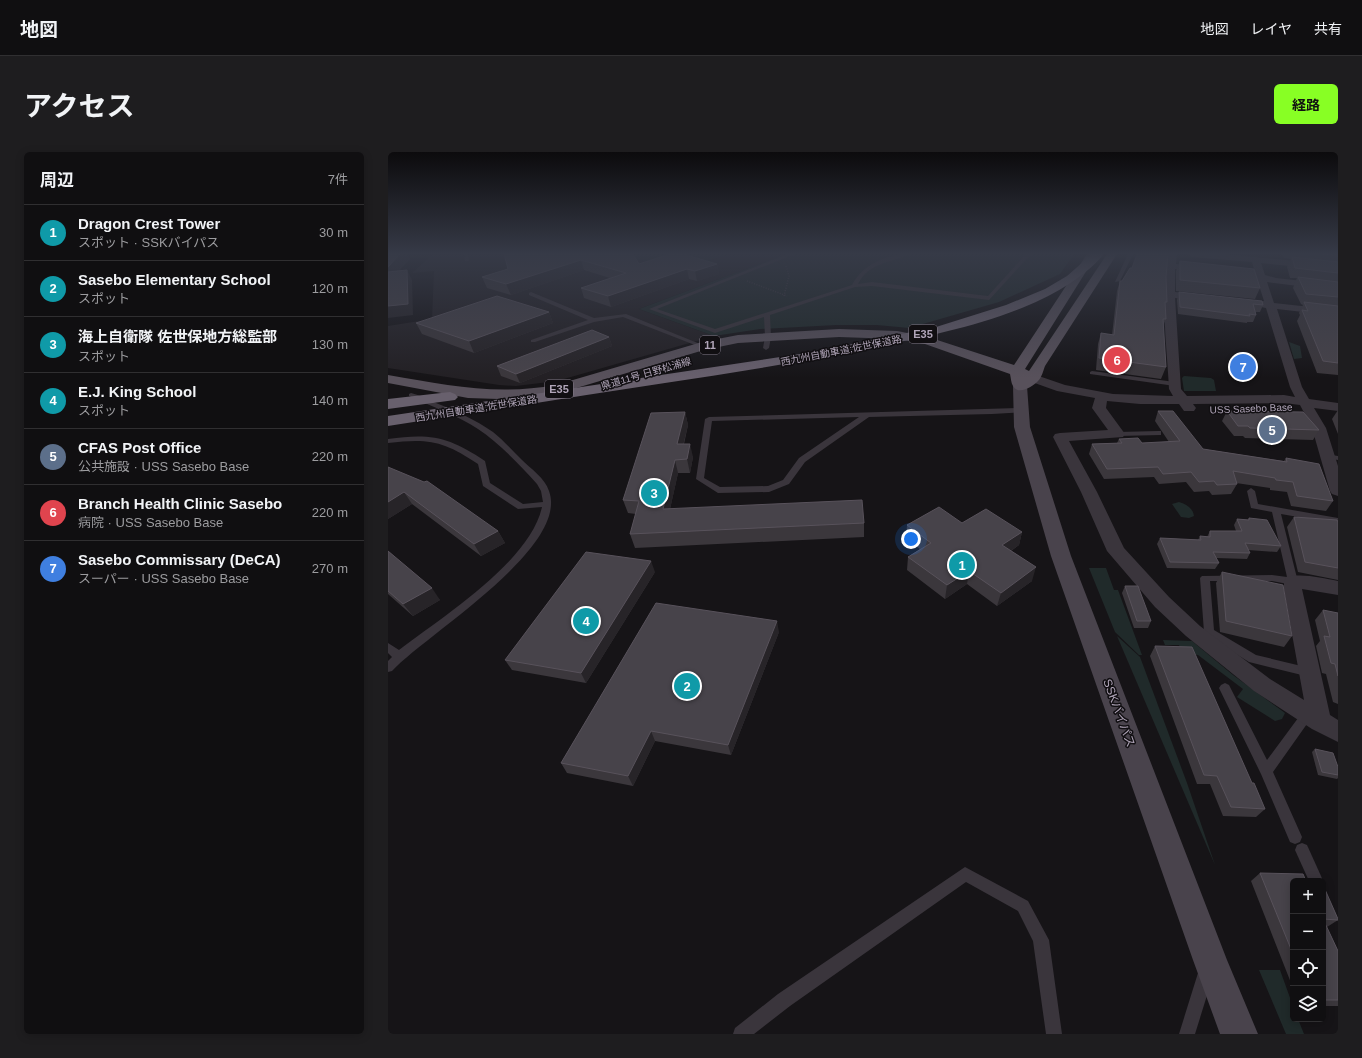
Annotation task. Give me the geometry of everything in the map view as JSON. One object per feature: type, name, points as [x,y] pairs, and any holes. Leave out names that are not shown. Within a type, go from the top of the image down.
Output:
[{"type":"highway","name":"西九州自動車道;佐世保道路","points":[[388,421],[813,356],[887,342],[939,330],[976,319],[1010,308],[1038,295]]},
{"type":"highway","name":"西九州自動車道;佐世保道路","points":[[388,412],[628,380],[730,369]]},
{"type":"highway","points":[[388,404],[628,380]]},
{"type":"highway","points":[[388,425],[556,396]]},
{"type":"main road","points":[[1022,386],[1070,295]]},
{"type":"main road","points":[[1022,386],[1038,366],[1085,295]]},
{"type":"main road","name":"県道11号 日野松浦線","points":[[388,379],[478,394],[510,395],[542,392],[558,389],[702,346],[738,339],[767,342],[892,347],[940,357],[1022,386]]},
{"type":"main road","name":"県道11号 日野松浦線","points":[[388,391],[467,403],[547,401],[564,398],[716,353],[767,342]]},
{"type":"street","points":[[1170,295],[1174,384],[1175,389],[1187,405]]},
{"type":"street","points":[[1181,295],[1217,299]]},
{"type":"street","points":[[1269,295],[1279,335],[1296,387],[1306,403],[1333,457],[1338,490]]},
{"type":"street","points":[[1248,303],[1338,313]]},
{"type":"street","points":[[1022,386],[1054,399]]},
{"type":"street","name":"USS Sasebo Base","points":[[1022,386],[1062,388],[1101,402]]},
{"type":"street","name":"SSKバイパス","points":[[1022,386],[1022,427],[1061,556],[1210,960],[1239,1034]]},
{"type":"street","points":[[1101,402],[1118,434],[1060,437],[1089,492],[1116,551],[1162,602],[1192,631],[1247,664],[1262,685],[1338,732]]},
{"type":"street","name":"USS Sasebo Base","points":[[1078,404],[1101,402],[1293,408],[1306,403]]},
{"type":"street","points":[[1306,403],[1338,407]]},
{"type":"street","points":[[1314,718],[1310,672],[1293,590],[1293,582],[1311,583],[1338,588]]},
{"type":"lane","points":[[534,295],[593,320]]},
{"type":"lane","points":[[687,295],[652,309],[715,331],[826,295]]},
{"type":"lane","points":[[965,295],[989,298],[992,295]]},
{"type":"lane","points":[[767,314],[767,342]]},
{"type":"lane","points":[[533,341],[593,320],[624,315],[702,346]]},
{"type":"lane","points":[[1092,373],[1174,384]]},
{"type":"lane","points":[[867,416],[802,460],[786,482],[769,489],[718,490],[700,479],[709,419],[992,412],[1022,386]]},
{"type":"lane","points":[[388,668],[398,656],[436,630],[470,602],[529,544],[540,529],[547,504],[544,485],[490,434],[465,419],[411,395]]},
{"type":"lane","points":[[1118,434],[1158,433]]},
{"type":"lane","points":[[388,441],[404,438],[428,439],[453,445],[482,463],[486,484],[522,507],[547,504]]},
{"type":"lane","points":[[1251,491],[1254,506],[1338,521]]},
{"type":"lane","points":[[1276,510],[1293,582],[1272,578],[1205,578],[1209,632],[1247,664],[1310,672]]},
{"type":"lane","points":[[388,647],[398,656]]},
{"type":"lane","points":[[1225,688],[1266,771],[1295,836]]},
{"type":"lane","points":[[1266,771],[1314,718]]},
{"type":"lane","points":[[1302,850],[1315,878]]},
{"type":"lane","points":[[741,1034],[784,1000],[965,874],[1023,906],[1040,940],[1054,1034]]},
{"type":"lane","points":[[1187,1034],[1210,960]]},
{"type":"path","points":[[783,300],[785,296]]},
{"type":"shaded area","points":[[433,295],[676,295],[639,309],[714,336],[557,381],[516,386],[499,385],[388,368],[388,326],[432,319]]},
{"type":"shaded area","points":[[676,295],[1014,295],[999,302],[909,328],[877,325],[836,325],[760,329],[714,336],[639,309]]},
{"type":"shaded area","points":[[1289,342],[1300,346],[1302,358],[1294,359]]},
{"type":"shaded area","points":[[1184,376],[1211,378],[1214,380],[1216,391],[1184,391],[1182,378]]},
{"type":"shaded area","points":[[1179,502],[1189,507],[1194,516],[1189,518],[1181,517],[1172,504]]},
{"type":"shaded area","points":[[1089,568],[1106,568],[1114,590],[1118,590],[1142,655],[1139,655],[1115,632]]},
{"type":"shaded area","points":[[1117,636],[1140,657],[1187,783],[1215,865]]},
{"type":"shaded area","points":[[1163,640],[1192,641],[1233,675],[1285,713],[1282,719],[1275,721],[1237,697],[1243,689],[1198,655],[1182,653],[1179,645],[1165,645]]},
{"type":"shaded area","points":[[1259,970],[1280,970],[1290,998],[1290,1022],[1299,1022],[1304,1034],[1286,1034]]},
{"type":"building","points":[[388,295],[408,295],[408,304],[388,306]]},
{"type":"building","points":[[1118,295],[1167,295],[1167,302],[1165,302],[1166,319],[1163,319],[1166,367],[1099,358],[1101,333],[1114,335]]},
{"type":"building","points":[[1179,295],[1208,295],[1262,301],[1263,305],[1253,304],[1256,315],[1249,314],[1250,316],[1180,307]]},
{"type":"building","points":[[1318,295],[1338,295],[1338,297]]},
{"type":"building","points":[[497,296],[549,312],[469,341],[416,323]]},
{"type":"building","points":[[1304,302],[1338,306],[1338,363],[1323,361],[1302,310],[1308,311]]},
{"type":"building","points":[[592,330],[609,337],[516,374],[497,366]]},
{"type":"building","points":[[1158,411],[1173,411],[1203,449],[1287,462],[1286,458],[1319,464],[1333,501],[1297,496],[1293,482],[1233,471],[1237,484],[1217,485],[1214,481],[1199,482],[1191,472],[1163,474],[1158,467],[1107,469],[1092,444],[1122,443],[1119,439],[1138,438],[1142,443],[1180,441]]},
{"type":"building","points":[[1227,411],[1303,412],[1319,430],[1250,428],[1248,426],[1238,426]]},
{"type":"building","points":[[685,412],[677,444],[690,444],[687,459],[675,460],[663,509],[862,500],[864,523],[630,534],[639,501],[623,500],[651,413]]},
{"type":"building","points":[[388,467],[424,482],[427,481],[498,531],[474,544],[404,492],[388,502]]},
{"type":"building","points":[[939,507],[962,523],[986,509],[1022,532],[1002,545],[1036,567],[1001,593],[969,571],[947,585],[908,557],[931,543],[907,525]]},
{"type":"building","points":[[1294,517],[1337,520],[1338,568],[1305,562]]},
{"type":"building","points":[[1249,518],[1267,520],[1281,546],[1245,543],[1250,553],[1213,552],[1219,563],[1170,562],[1160,538],[1201,540],[1200,536],[1210,537],[1210,531],[1242,531],[1237,519],[1249,520]]},
{"type":"building","points":[[388,551],[432,588],[403,604],[388,591]]},
{"type":"building","points":[[586,552],[651,561],[581,673],[505,660]]},
{"type":"building","points":[[1222,572],[1283,585],[1292,636],[1226,621]]},
{"type":"building","points":[[1125,586],[1138,586],[1151,621],[1137,621]]},
{"type":"building","points":[[656,603],[777,621],[728,745],[651,731],[628,776],[561,763]]},
{"type":"building","points":[[1323,610],[1338,613],[1338,676],[1335,664],[1331,663],[1324,636],[1330,637]]},
{"type":"building","points":[[1155,646],[1192,647],[1265,809],[1231,807],[1217,776],[1204,775]]},
{"type":"building","points":[[1315,749],[1333,753],[1338,767],[1338,775],[1322,772]]},
{"type":"building","points":[[1260,873],[1303,874],[1305,878],[1290,878],[1290,947]]},
{"type":"building","points":[[1326,892],[1338,919],[1326,919]]},
{"type":"building","points":[[1326,925],[1338,951],[1338,1000],[1326,1000]]},
{"type":"place","name":"Branch Health Clinic Sasebo","points":[[1117,360]]},
{"type":"place","name":"Sasebo Commissary (DeCA)","points":[[1243,367]]},
{"type":"place","name":"CFAS Post Office","points":[[1272,430]]},
{"type":"place","name":"海上自衛隊 佐世保地方総監部","points":[[654,493]]},
{"type":"place","name":"Dragon Crest Tower","points":[[962,565]]},
{"type":"place","name":"E.J. King School","points":[[586,621]]},
{"type":"place","name":"Sasebo Elementary School","points":[[687,686]]}]
